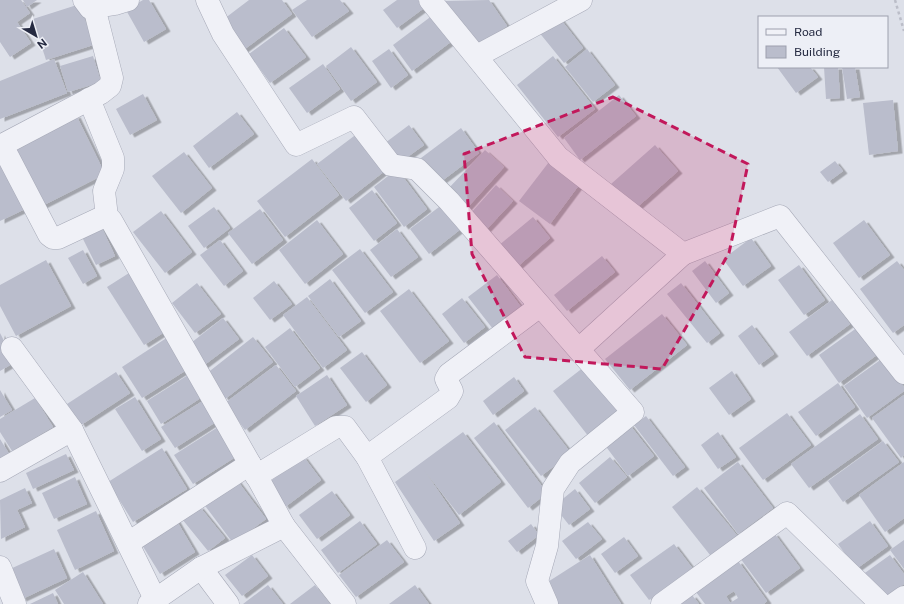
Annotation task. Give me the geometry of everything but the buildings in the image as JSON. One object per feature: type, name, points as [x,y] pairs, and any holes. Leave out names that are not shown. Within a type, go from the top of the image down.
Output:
[{"type":"street","points":[[107,217],[102,217],[58,238],[53,238],[49,235],[1,145],[107,90],[112,82],[90,4],[128,0]]},
{"type":"street","points":[[207,0],[223,34],[296,145],[354,116],[390,165],[416,169],[449,201],[633,412],[570,463],[553,489],[547,546],[536,581],[547,604]]},
{"type":"street","points":[[430,0],[477,56],[558,158],[683,254]]},
{"type":"street","points":[[477,56],[581,0]]},
{"type":"street","points":[[90,99],[113,158],[113,169],[104,191],[107,217],[284,526],[345,604]]},
{"type":"street","points":[[579,349],[683,254],[780,216],[904,373]]},
{"type":"street","points":[[367,457],[448,398],[452,391],[446,379],[449,374],[540,306]]},
{"type":"street","points":[[12,348],[72,430],[128,543],[152,602],[201,568],[284,526]]},
{"type":"street","points":[[128,543],[253,470],[341,426],[348,429],[367,457],[415,548]]},
{"type":"street","points":[[0,472],[72,430]]},
{"type":"street","points":[[662,604],[787,513],[881,604]]},
{"type":"street","points":[[0,568],[15,604]]},
{"type":"street","points":[[201,568],[228,604]]},
{"type":"street","points":[[894,604],[904,597]]},
{"type":"path","points":[[895,0],[904,31]]},
{"type":"highlighted area","points":[[613,97],[748,164],[729,253],[662,369],[525,357],[472,254],[464,154]]}]
